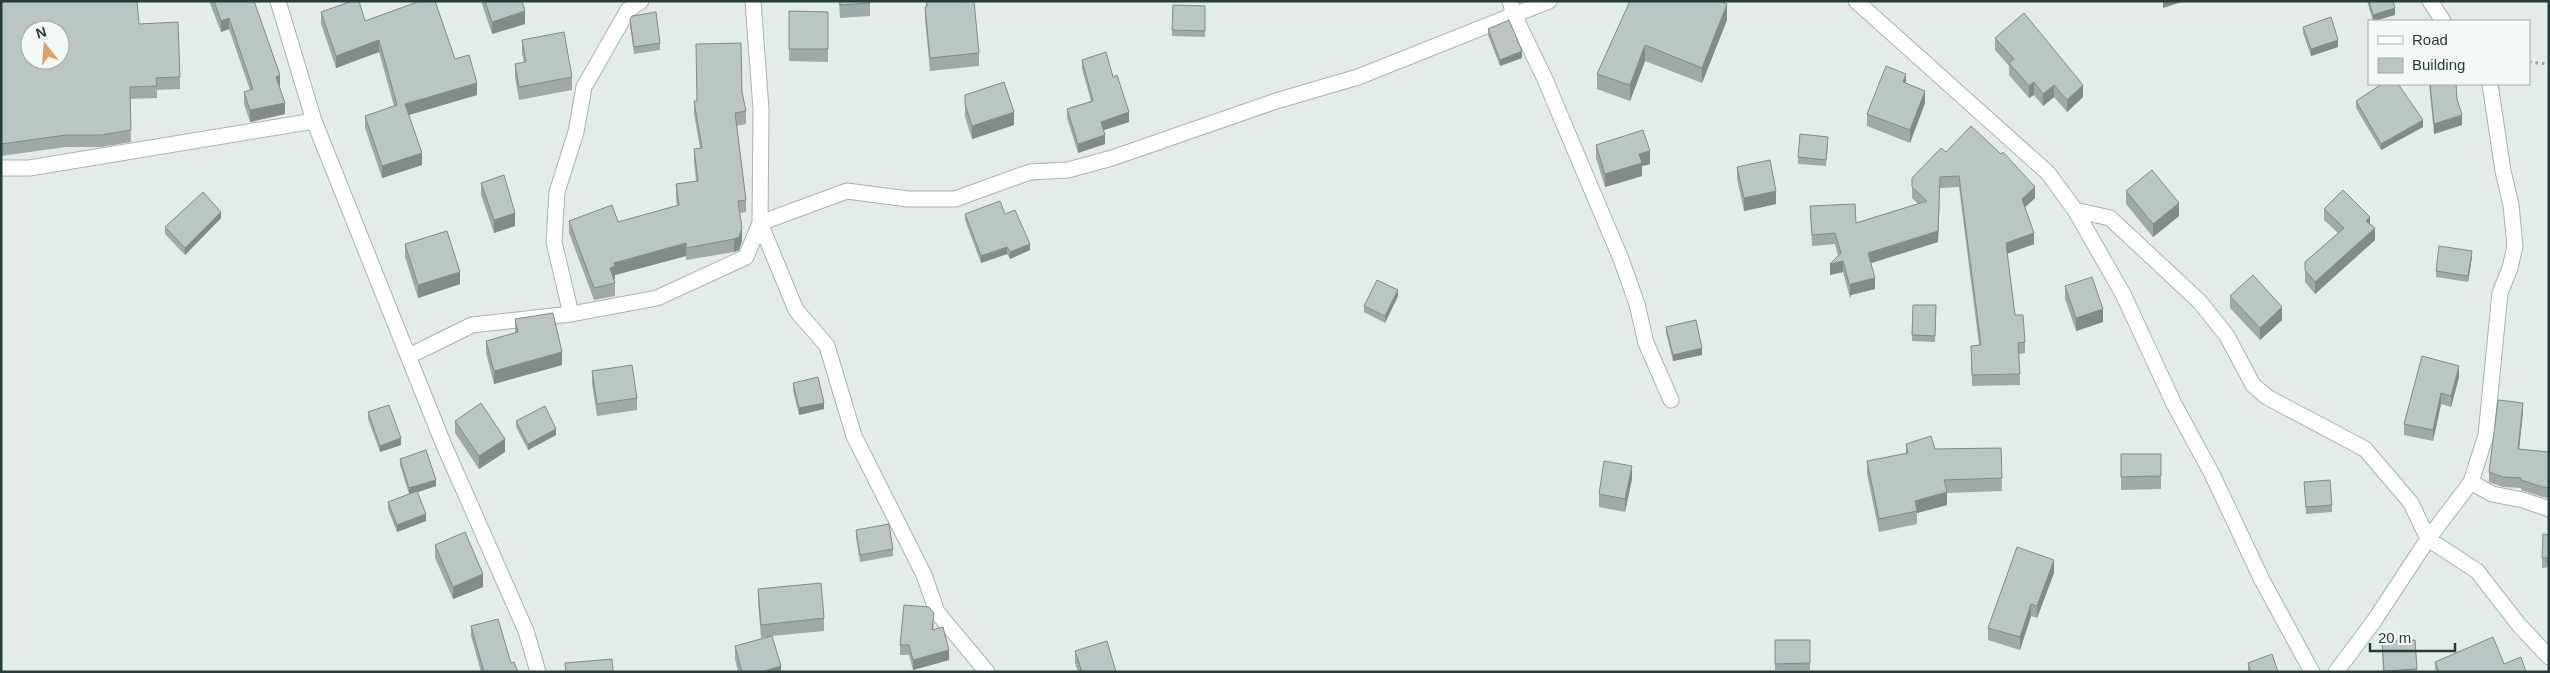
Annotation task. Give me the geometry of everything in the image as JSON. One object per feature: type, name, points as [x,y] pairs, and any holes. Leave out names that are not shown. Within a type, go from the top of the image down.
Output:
[{"type":"street","points":[[278,1],[314,121],[443,443],[526,631],[538,672]]},
{"type":"street","points":[[572,314],[554,242],[557,192],[576,132],[584,87],[628,10],[641,1]]},
{"type":"street","points":[[408,356],[472,325],[572,314],[657,298],[746,257],[760,223],[761,127],[753,1]]},
{"type":"street","points":[[760,223],[847,191],[908,199],[954,199],[1030,172],[1068,170],[1112,158],[1276,101],[1358,76],[1512,8],[1549,1]]},
{"type":"street","points":[[1856,1],[2048,173],[2075,210],[2123,294],[2174,404],[2212,474],[2262,580],[2312,672]]},
{"type":"street","points":[[2430,1],[2442,20]]},
{"type":"street","points":[[1512,8],[1544,76],[1578,161],[1621,259],[1637,304],[1646,343],[1671,400]]},
{"type":"street","points":[[2336,672],[2374,621],[2428,539],[2471,482],[2486,435],[2500,293],[2515,246],[2511,205],[2503,171],[2490,85]]},
{"type":"street","points":[[1,168],[29,168],[314,121]]},
{"type":"street","points":[[2075,210],[2110,218],[2200,302],[2227,336],[2253,385],[2267,397],[2365,449],[2411,503],[2428,539],[2477,571],[2519,625],[2549,657]]},
{"type":"street","points":[[760,223],[796,310],[827,346],[854,436],[924,575],[937,612],[987,672]]},
{"type":"street","points":[[2471,482],[2492,494],[2523,500],[2549,509]]},
{"type":"path","points":[[2530,62],[2549,64]]},
{"type":"building","points":[[1,1],[137,1],[139,24],[178,22],[180,77],[156,78],[157,86],[130,87],[131,130],[101,135],[66,135],[1,144]]},
{"type":"building","points":[[214,1],[254,1],[280,75],[276,77],[285,103],[250,110],[244,92],[253,89],[229,18],[221,21]]},
{"type":"building","points":[[352,1],[359,1],[365,21],[420,1],[435,1],[455,59],[469,55],[477,83],[405,104],[422,153],[382,166],[365,116],[397,105],[379,40],[336,56],[321,12]]},
{"type":"building","points":[[485,1],[522,1],[525,11],[492,22]]},
{"type":"building","points":[[840,1],[870,1],[870,3],[840,5]]},
{"type":"building","points":[[927,1],[974,1],[979,53],[930,58],[925,7],[927,6]]},
{"type":"building","points":[[1630,1],[1719,1],[1727,4],[1702,68],[1645,45],[1630,85],[1597,74]]},
{"type":"building","points":[[2369,1],[2393,1],[2395,8],[2373,15]]},
{"type":"building","points":[[1173,5],[1205,6],[1205,31],[1172,30]]},
{"type":"building","points":[[789,11],[828,12],[828,49],[789,49]]},
{"type":"building","points":[[656,12],[660,43],[634,47],[630,19],[632,16]]},
{"type":"building","points":[[2024,13],[2083,85],[2067,100],[2054,85],[2043,94],[2034,82],[2029,86],[2009,63],[2014,59],[1995,38]]},
{"type":"building","points":[[2331,17],[2338,40],[2311,49],[2303,27]]},
{"type":"building","points":[[1509,20],[1522,51],[1500,60],[1488,29]]},
{"type":"building","points":[[564,32],[572,77],[519,87],[515,64],[526,62],[522,40]]},
{"type":"building","points":[[741,43],[742,92],[746,111],[735,113],[746,200],[738,201],[742,228],[739,237],[686,248],[686,243],[614,263],[615,266],[610,268],[615,283],[594,288],[569,221],[612,205],[618,222],[679,205],[676,184],[698,181],[694,149],[702,148],[694,101],[697,101],[696,44]]},
{"type":"building","points":[[1106,52],[1113,77],[1117,75],[1129,112],[1101,122],[1105,135],[1078,144],[1067,109],[1093,101],[1082,60]]},
{"type":"building","points":[[1886,66],[1906,74],[1903,82],[1925,91],[1910,130],[1867,114]]},
{"type":"building","points":[[1004,82],[1014,112],[972,126],[965,104],[965,95]]},
{"type":"building","points":[[2380,85],[2399,85],[2423,120],[2381,144],[2356,101]]},
{"type":"building","points":[[2430,85],[2456,85],[2457,99],[2462,115],[2434,124]]},
{"type":"building","points":[[1971,126],[2001,154],[2003,152],[2035,187],[2022,199],[2034,233],[2006,243],[2015,315],[2023,315],[2025,342],[2018,343],[2020,374],[1972,375],[1971,346],[1981,345],[1959,176],[1940,177],[1938,231],[1868,253],[1875,278],[1851,284],[1850,287],[1843,261],[1830,264],[1841,253],[1835,233],[1812,235],[1810,206],[1855,204],[1856,223],[1927,201],[1912,187],[1912,178],[1941,148],[1946,152]]},
{"type":"building","points":[[1643,130],[1650,151],[1639,154],[1642,163],[1605,174],[1596,145]]},
{"type":"building","points":[[1800,134],[1828,137],[1826,160],[1798,157]]},
{"type":"building","points":[[1770,160],[1776,191],[1744,198],[1737,167]]},
{"type":"building","points":[[2152,170],[2179,203],[2153,224],[2126,191]]},
{"type":"building","points":[[504,175],[515,213],[494,220],[481,183]]},
{"type":"building","points":[[2343,190],[2370,217],[2366,221],[2375,228],[2315,282],[2305,270],[2305,262],[2344,228],[2324,209]]},
{"type":"building","points":[[203,192],[221,212],[185,248],[165,227]]},
{"type":"building","points":[[1000,201],[1005,214],[1015,210],[1030,244],[1010,252],[1007,247],[981,256],[965,214]]},
{"type":"building","points":[[447,231],[460,272],[418,285],[405,244]]},
{"type":"building","points":[[2439,246],[2472,251],[2468,276],[2436,271]]},
{"type":"building","points":[[2253,275],[2282,307],[2260,328],[2230,296]]},
{"type":"building","points":[[2092,277],[2103,309],[2076,318],[2065,286]]},
{"type":"building","points":[[1377,280],[1398,290],[1385,316],[1364,306]]},
{"type":"building","points":[[1913,305],[1936,305],[1935,336],[1912,335]]},
{"type":"building","points":[[553,313],[562,352],[494,371],[486,341],[518,332],[515,319]]},
{"type":"building","points":[[1696,320],[1702,348],[1673,355],[1666,327]]},
{"type":"building","points":[[2422,356],[2459,366],[2451,396],[2441,393],[2433,430],[2404,424]]},
{"type":"building","points":[[632,365],[637,398],[597,404],[592,371]]},
{"type":"building","points":[[818,377],[824,403],[799,408],[793,383]]},
{"type":"building","points":[[2498,400],[2523,403],[2518,449],[2549,452],[2549,488],[2521,480],[2521,478],[2503,477],[2489,472]]},
{"type":"building","points":[[481,403],[505,439],[479,456],[455,421]]},
{"type":"building","points":[[389,405],[401,438],[380,446],[368,412]]},
{"type":"building","points":[[545,406],[556,429],[528,444],[516,421]]},
{"type":"building","points":[[1931,436],[1935,449],[2001,448],[2002,478],[1944,480],[1947,492],[1915,501],[1917,511],[1879,519],[1867,461],[1908,453],[1906,444]]},
{"type":"building","points":[[426,450],[436,480],[409,488],[400,459]]},
{"type":"building","points":[[2121,454],[2161,454],[2161,476],[2121,477]]},
{"type":"building","points":[[1604,461],[1632,466],[1625,499],[1599,494]]},
{"type":"building","points":[[2330,480],[2332,505],[2306,507],[2304,482]]},
{"type":"building","points":[[417,491],[426,514],[397,525],[388,502]]},
{"type":"building","points":[[889,524],[893,549],[860,555],[856,530]]},
{"type":"building","points":[[465,532],[483,574],[453,587],[435,545]]},
{"type":"building","points":[[2543,534],[2549,535],[2549,558],[2542,558]]},
{"type":"building","points":[[2017,547],[2054,560],[2037,606],[2031,604],[2020,637],[1988,628]]},
{"type":"building","points":[[821,583],[824,618],[761,625],[758,589]]},
{"type":"building","points":[[904,605],[929,607],[934,613],[932,630],[943,627],[949,650],[913,660],[909,645],[900,645]]},
{"type":"building","points":[[498,619],[511,663],[514,662],[518,672],[484,672],[471,626]]},
{"type":"building","points":[[772,636],[781,666],[761,672],[742,672],[735,646]]},
{"type":"building","points":[[2493,637],[2504,664],[2521,657],[2526,672],[2439,672],[2435,662]]},
{"type":"building","points":[[1775,640],[1810,640],[1810,663],[1775,664]]},
{"type":"building","points":[[2415,640],[2417,669],[2384,671],[2382,642]]},
{"type":"building","points":[[1107,641],[1116,672],[1082,672],[1075,651]]},
{"type":"building","points":[[2272,654],[2278,672],[2251,672],[2248,663]]},
{"type":"building","points":[[612,659],[613,672],[566,672],[565,663]]}]
